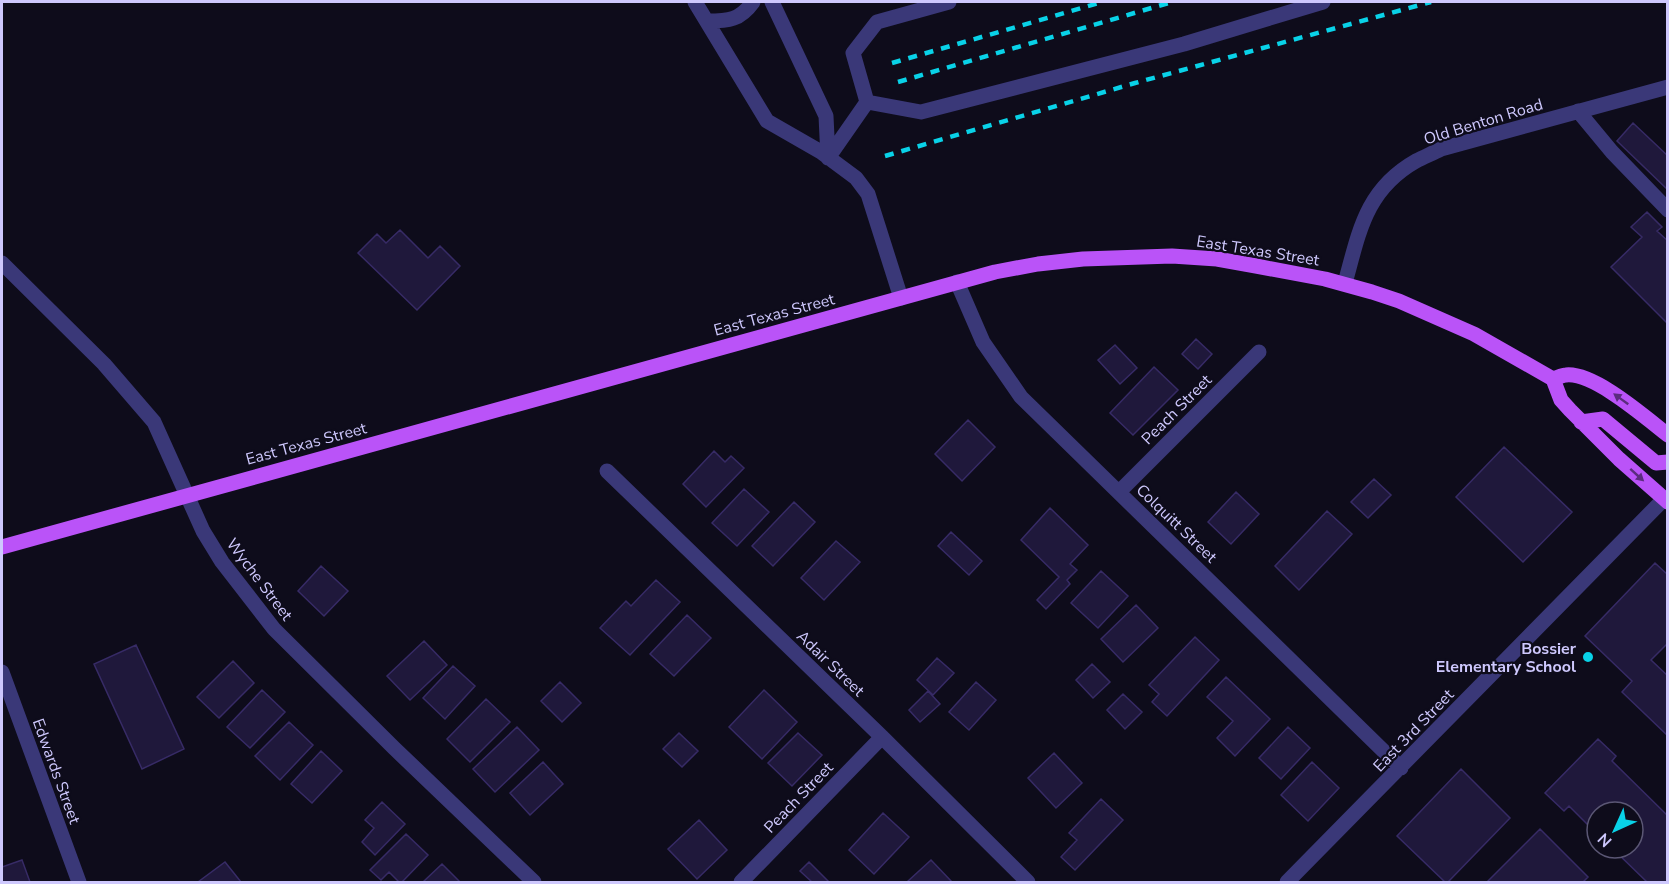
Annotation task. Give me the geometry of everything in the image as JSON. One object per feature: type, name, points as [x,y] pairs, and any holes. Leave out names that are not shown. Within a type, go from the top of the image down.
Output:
[{"type":"main road","name":"East Texas Street","points":[[2,547],[957,282],[1038,264],[1083,259],[1172,256],[1217,259],[1345,284],[1399,301],[1474,334],[1553,379],[1568,375],[1597,383],[1668,435]]},
{"type":"main road","points":[[1553,379],[1562,400],[1581,422],[1666,500]]},
{"type":"main road","points":[[1581,422],[1603,419],[1656,463],[1668,462]]},
{"type":"street","points":[[695,2],[767,121],[856,178],[868,194],[901,298]]},
{"type":"street","points":[[707,21],[729,21],[746,11],[753,2]]},
{"type":"street","points":[[772,2],[826,116],[828,158]]},
{"type":"street","points":[[867,102],[853,53],[877,22],[949,2]]},
{"type":"street","points":[[867,102],[921,112],[1184,44],[1323,2]]},
{"type":"street","name":"Old Benton Road","points":[[1345,284],[1365,215],[1378,194],[1397,174],[1416,161],[1442,149],[1668,87]]},
{"type":"street","points":[[828,158],[867,102]]},
{"type":"street","points":[[1578,111],[1612,152],[1668,210]]},
{"type":"street","name":"Wyche Street","points":[[2,263],[104,364],[154,422],[203,531],[222,562],[274,629],[534,882]]},
{"type":"street","name":"Colquitt Street","points":[[957,282],[983,342],[1021,397],[1401,768]]},
{"type":"street","name":"Peach Street","points":[[1119,492],[1259,352]]},
{"type":"street","name":"Adair Street","points":[[607,471],[1028,882]]},
{"type":"street","name":"East 3rd Street","points":[[1287,882],[1666,500]]},
{"type":"street","name":"Edwards Street","points":[[2,672],[79,882]]},
{"type":"street","name":"Peach Street","points":[[741,882],[882,737]]},
{"type":"building","points":[[1633,123],[1668,156],[1668,190],[1617,141]]},
{"type":"building","points":[[1647,212],[1662,227],[1657,231],[1668,241],[1668,324],[1611,267],[1642,237],[1631,227]]},
{"type":"building","points":[[400,230],[428,258],[440,246],[460,266],[417,310],[358,253],[377,234],[386,243]]},
{"type":"building","points":[[1196,339],[1212,354],[1198,369],[1182,354]]},
{"type":"building","points":[[1115,345],[1137,368],[1120,384],[1098,360]]},
{"type":"building","points":[[1154,367],[1178,390],[1133,435],[1110,413]]},
{"type":"building","points":[[968,420],[995,447],[962,481],[935,454]]},
{"type":"building","points":[[1504,447],[1572,512],[1523,562],[1456,497]]},
{"type":"building","points":[[714,451],[725,462],[731,456],[744,468],[706,507],[683,484]]},
{"type":"building","points":[[1374,479],[1391,495],[1368,518],[1351,502]]},
{"type":"building","points":[[744,489],[769,512],[737,546],[712,523]]},
{"type":"building","points":[[1236,492],[1259,514],[1231,544],[1208,522]]},
{"type":"building","points":[[794,502],[815,522],[773,566],[752,546]]},
{"type":"building","points":[[1050,508],[1088,545],[1070,564],[1077,570],[1067,580],[1070,584],[1046,609],[1037,600],[1059,577],[1021,540]]},
{"type":"building","points":[[1327,511],[1352,534],[1299,590],[1275,566]]},
{"type":"building","points":[[951,532],[982,561],[969,575],[938,546]]},
{"type":"building","points":[[836,541],[860,562],[824,600],[801,578]]},
{"type":"building","points":[[1655,563],[1668,575],[1668,643],[1651,660],[1668,676],[1668,736],[1622,692],[1632,681],[1585,636]]},
{"type":"building","points":[[321,566],[348,591],[324,616],[298,591]]},
{"type":"building","points":[[1101,571],[1128,596],[1098,628],[1071,603]]},
{"type":"building","points":[[656,580],[680,602],[630,655],[600,628],[626,601],[631,606]]},
{"type":"building","points":[[1136,605],[1158,628],[1123,662],[1101,639]]},
{"type":"building","points":[[687,615],[711,638],[674,676],[650,654]]},
{"type":"building","points":[[1195,637],[1219,660],[1167,716],[1152,702],[1159,694],[1149,685]]},
{"type":"building","points":[[424,641],[447,665],[410,700],[387,676]]},
{"type":"building","points":[[136,645],[184,749],[142,769],[94,664]]},
{"type":"building","points":[[937,658],[954,673],[933,695],[917,680]]},
{"type":"building","points":[[233,661],[254,683],[219,718],[197,697]]},
{"type":"building","points":[[1092,664],[1110,682],[1093,698],[1076,680]]},
{"type":"building","points":[[453,666],[475,686],[445,719],[423,698]]},
{"type":"building","points":[[1226,677],[1270,719],[1235,756],[1217,738],[1233,721],[1207,697]]},
{"type":"building","points":[[560,682],[581,703],[562,722],[541,701]]},
{"type":"building","points":[[976,682],[996,700],[969,730],[949,712]]},
{"type":"building","points":[[262,690],[285,712],[250,748],[227,727]]},
{"type":"building","points":[[764,690],[797,722],[762,759],[729,727]]},
{"type":"building","points":[[928,691],[940,704],[920,722],[909,710]]},
{"type":"building","points":[[1123,694],[1142,712],[1125,729],[1107,710]]},
{"type":"building","points":[[486,699],[510,722],[470,762],[447,739]]},
{"type":"building","points":[[289,722],[313,745],[280,780],[255,756]]},
{"type":"building","points":[[517,727],[539,750],[495,792],[473,769]]},
{"type":"building","points":[[1288,727],[1310,748],[1281,779],[1259,758]]},
{"type":"building","points":[[679,733],[698,751],[682,767],[663,749]]},
{"type":"building","points":[[798,733],[822,755],[792,786],[768,763]]},
{"type":"building","points":[[1598,739],[1616,756],[1612,761],[1668,816],[1668,882],[1647,882],[1624,860],[1645,860],[1645,800],[1585,800],[1585,822],[1569,806],[1564,811],[1545,793]]},
{"type":"building","points":[[321,751],[342,771],[312,803],[291,784]]},
{"type":"building","points":[[1054,753],[1082,783],[1056,808],[1028,778]]},
{"type":"building","points":[[543,762],[563,784],[530,815],[510,793]]},
{"type":"building","points":[[1312,762],[1339,788],[1308,821],[1281,795]]},
{"type":"building","points":[[1461,769],[1510,818],[1448,882],[1445,882],[1397,836]]},
{"type":"building","points":[[1101,799],[1123,820],[1075,870],[1061,857],[1077,840],[1069,833]]},
{"type":"building","points":[[382,802],[405,824],[375,855],[362,842],[374,828],[365,820]]},
{"type":"building","points":[[883,813],[909,837],[874,874],[849,850]]},
{"type":"building","points":[[699,820],[727,850],[697,879],[668,849]]},
{"type":"building","points":[[1540,829],[1588,877],[1583,882],[1487,882]]},
{"type":"building","points":[[406,834],[428,855],[402,882],[399,882],[389,872],[381,880],[370,870]]},
{"type":"building","points":[[22,860],[30,882],[2,882],[2,867]]},
{"type":"building","points":[[931,860],[952,882],[907,882]]},
{"type":"building","points":[[225,862],[241,882],[198,882]]},
{"type":"building","points":[[809,862],[829,882],[812,882],[800,871]]},
{"type":"building","points":[[442,864],[460,882],[423,882]]},
{"type":"railway","points":[[892,63],[1102,2]]},
{"type":"railway","points":[[898,82],[1172,2]]},
{"type":"railway","points":[[885,156],[1135,83],[1431,2]]},
{"type":"place","name":"Bossier Elementary School","points":[[1588,657]]}]
